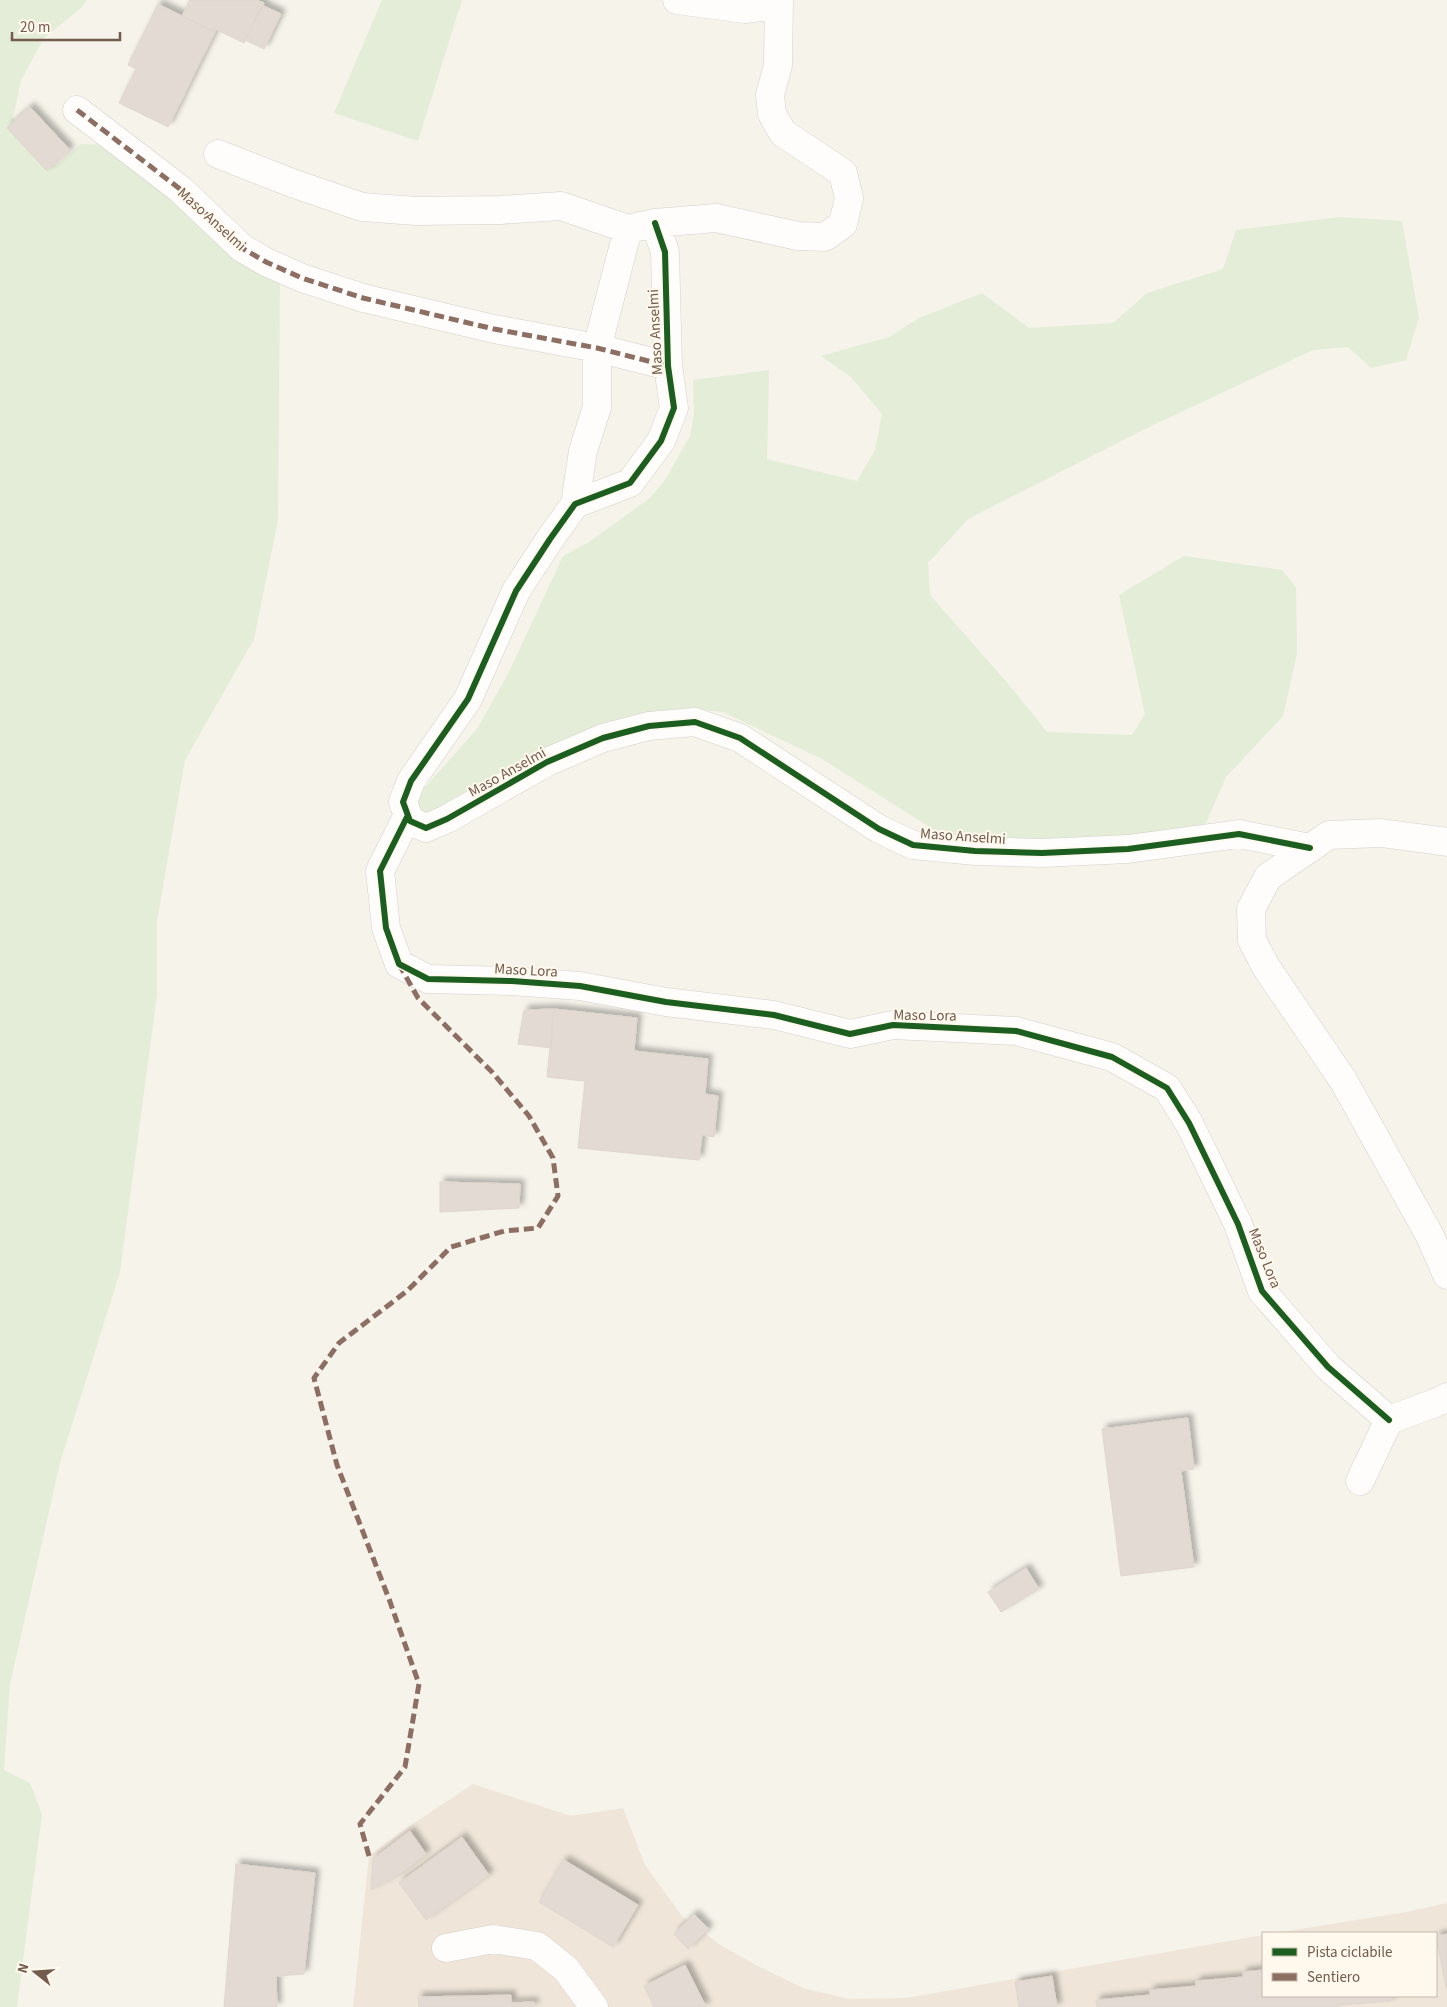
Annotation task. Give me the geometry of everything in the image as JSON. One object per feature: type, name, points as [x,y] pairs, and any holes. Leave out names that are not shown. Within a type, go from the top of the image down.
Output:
[{"type":"street","points":[[218,154],[292,183],[362,207],[416,210],[491,210],[561,206],[628,228],[654,223],[716,218],[798,236],[825,237],[843,224],[849,198],[842,173],[783,133],[772,114],[770,95],[778,65],[778,3],[744,10],[677,0]]},
{"type":"street","name":"Maso Anselmi","points":[[77,110],[180,189],[242,248],[266,262],[302,278],[363,298],[494,329],[597,348],[668,366]]},
{"type":"street","name":"Maso Anselmi","points":[[575,504],[630,483],[660,441],[674,408],[668,366],[665,252],[654,223]]},
{"type":"street","points":[[408,817],[403,802],[411,781],[468,699],[516,591],[575,504],[583,450],[597,407],[597,348],[628,228]]},
{"type":"street","name":"Maso Anselmi","points":[[408,817],[410,821],[426,828],[464,810],[547,762],[603,738],[649,726],[694,722],[740,738],[879,829],[913,845],[1042,853],[1128,849],[1239,834],[1310,848]]},
{"type":"street","name":"Maso Lora","points":[[408,817],[380,871],[386,928],[399,964],[428,979],[512,981],[580,986],[666,1002],[774,1015],[850,1034],[893,1025],[1016,1031],[1112,1056],[1167,1088],[1189,1123],[1238,1224],[1262,1292],[1328,1367],[1389,1420]]},
{"type":"street","points":[[1447,842],[1381,833],[1329,835],[1268,877],[1251,909],[1252,940],[1266,967],[1343,1080],[1430,1236],[1447,1275]]},
{"type":"street","points":[[1360,1481],[1389,1420],[1435,1404],[1447,1397]]},
{"type":"street","points":[[446,1948],[493,1939],[537,1946],[566,1969],[594,2007]]},
{"type":"shaded area","points":[[473,1784],[571,1816],[623,1808],[645,1865],[682,1916],[719,1944],[756,1965],[803,1988],[849,1999],[906,1998],[1262,1935],[1262,1997],[1437,1997],[1437,1932],[1281,1932],[1406,1912],[1447,1903],[1447,2007],[353,2007],[369,1856],[405,1829]]},
{"type":"green space","points":[[0,0],[87,0],[81,8],[44,38],[21,80],[13,118],[56,166],[81,144],[105,145],[280,276],[278,520],[254,639],[185,760],[157,921],[157,995],[120,1272],[60,1463],[10,1684],[4,1770],[30,1783],[42,1814],[17,2007],[0,2007]]},
{"type":"green space","points":[[382,0],[462,0],[418,141],[334,113]]},
{"type":"green space","points":[[1340,217],[1402,221],[1419,318],[1406,360],[1371,368],[1348,347],[1313,350],[1145,429],[968,519],[928,563],[930,595],[1010,686],[1047,732],[1132,735],[1145,714],[1119,595],[1184,556],[1282,570],[1296,587],[1297,654],[1283,716],[1226,777],[1204,828],[1033,846],[994,845],[936,831],[822,759],[723,712],[688,709],[450,813],[417,815],[420,793],[477,729],[508,674],[563,556],[589,542],[650,498],[665,480],[690,436],[694,415],[693,380],[769,370],[767,459],[857,481],[875,450],[882,414],[851,377],[821,356],[889,337],[919,318],[982,293],[1029,328],[1113,323],[1147,293],[1223,269],[1236,230]]},
{"type":"building","points":[[190,0],[257,0],[264,3],[244,43],[182,16]]},
{"type":"building","points":[[158,4],[215,32],[168,127],[119,103],[136,69],[128,65]]},
{"type":"building","points":[[262,5],[281,14],[264,49],[245,40]]},
{"type":"building","points":[[30,107],[70,150],[47,171],[7,128]]},
{"type":"building","points":[[554,1009],[637,1018],[634,1051],[708,1059],[705,1094],[718,1096],[714,1137],[702,1135],[699,1160],[578,1148],[585,1081],[547,1077]]},
{"type":"building","points":[[554,1009],[551,1048],[518,1044],[524,1010]]},
{"type":"building","points":[[440,1182],[520,1184],[519,1208],[440,1212]]},
{"type":"building","points":[[1188,1418],[1194,1469],[1181,1471],[1194,1567],[1121,1576],[1102,1429]]},
{"type":"building","points":[[1026,1568],[1039,1589],[1001,1612],[988,1592]]},
{"type":"building","points":[[410,1831],[426,1854],[397,1876],[371,1890],[373,1859]]},
{"type":"building","points":[[462,1837],[489,1875],[426,1920],[399,1883]]},
{"type":"building","points":[[564,1860],[638,1905],[613,1947],[539,1902]]},
{"type":"building","points":[[236,1864],[315,1873],[304,1974],[276,1976],[277,2007],[224,2007]]},
{"type":"building","points":[[694,1914],[709,1929],[688,1949],[674,1934]]},
{"type":"building","points":[[1447,1934],[1447,1987],[1437,1941],[1437,1936]]},
{"type":"building","points":[[685,1965],[706,2007],[654,2007],[644,1986]]},
{"type":"building","points":[[1262,1970],[1262,1997],[1391,1997],[1391,2001],[1339,2005],[1339,2007],[1097,2007],[1096,2000],[1150,1995],[1150,1990],[1196,1986],[1196,1981],[1243,1977],[1243,1972]]},
{"type":"building","points":[[1052,1976],[1057,2007],[1019,2007],[1015,1982]]},
{"type":"building","points":[[511,1995],[511,2003],[534,2002],[534,2007],[419,2007],[418,1997]]},
{"type":"marked path","points":[[77,110],[180,189],[242,248],[266,262],[302,278],[363,298],[494,329],[597,348],[668,366]]},
{"type":"marked path","points":[[369,1856],[360,1824],[405,1767],[419,1684],[389,1599],[337,1465],[314,1378],[339,1343],[407,1291],[451,1247],[504,1231],[538,1228],[558,1196],[553,1158],[529,1116],[492,1072],[418,998],[400,966]]},
{"type":"cycle path","points":[[655,223],[665,252],[668,366],[674,408],[661,441],[630,483],[575,504],[550,539],[516,591],[468,699],[411,781],[403,802],[410,821],[426,828],[447,819],[547,762],[603,738],[649,726],[695,722],[740,738],[879,829],[913,845],[975,851],[1042,853],[1128,849],[1239,834],[1310,848]]},
{"type":"cycle path","points":[[407,817],[380,871],[386,928],[399,964],[428,979],[512,981],[580,986],[666,1002],[774,1015],[850,1034],[893,1025],[1016,1031],[1112,1057],[1167,1088],[1189,1123],[1238,1224],[1262,1291],[1328,1367],[1389,1420]]}]
